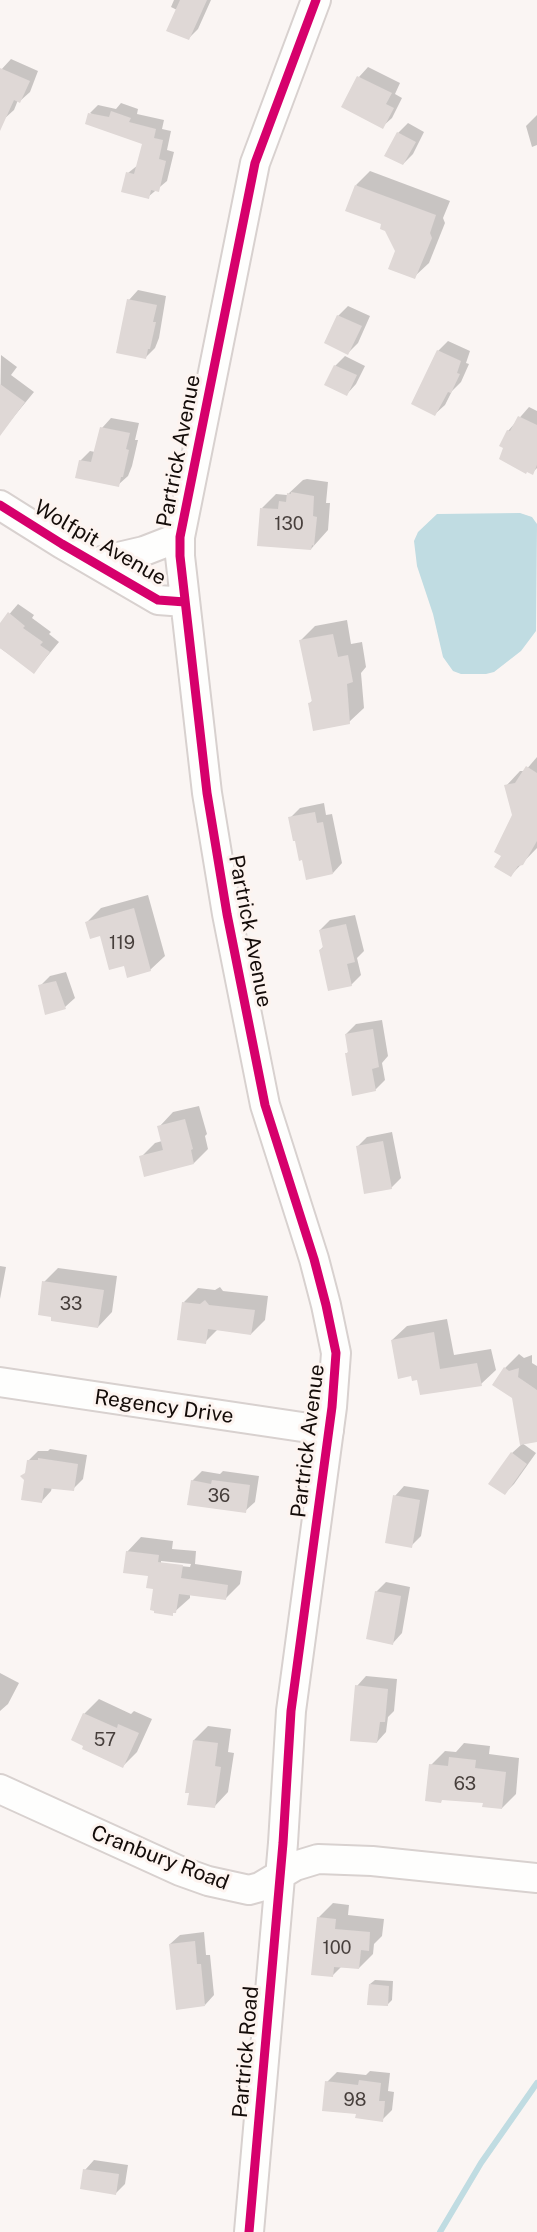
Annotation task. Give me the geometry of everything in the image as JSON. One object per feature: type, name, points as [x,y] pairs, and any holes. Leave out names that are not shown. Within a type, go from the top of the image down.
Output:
[{"type":"street","name":"Partrick Avenue","points":[[281,1875],[292,1701],[335,1385],[336,1353],[314,1259],[265,1105],[252,1040],[215,846],[185,602],[180,537],[255,163],[316,0]]},
{"type":"street","name":"Wolfpit Avenue","points":[[0,505],[158,600],[185,602]]},
{"type":"street","name":"Wolfpit Avenue","points":[[97,562],[144,551],[180,537]]},
{"type":"street","name":"Regency Drive","points":[[0,1382],[329,1431]]},
{"type":"street","name":"Cranbury Road","points":[[0,1789],[133,1851],[208,1881],[249,1890],[260,1887],[295,1866],[318,1859],[372,1861],[537,1878]]},
{"type":"street","name":"Partrick Road","points":[[249,2232],[281,1875]]},
{"type":"water","points":[[520,513],[532,517],[537,524],[536,631],[521,651],[494,672],[461,674],[453,671],[443,657],[433,614],[417,566],[414,541],[418,532],[437,514]]},
{"type":"building","points":[[180,0],[207,0],[189,40],[166,31]]},
{"type":"building","points":[[0,68],[30,81],[20,103],[14,100],[0,131]]},
{"type":"building","points":[[357,76],[392,93],[386,104],[394,108],[383,129],[341,107]]},
{"type":"building","points":[[111,111],[131,118],[129,122],[156,129],[154,138],[163,140],[159,159],[166,161],[159,192],[151,190],[149,199],[121,192],[126,172],[134,174],[142,144],[85,124],[88,113],[109,117]]},
{"type":"building","points":[[397,132],[416,142],[403,165],[384,156]]},
{"type":"building","points":[[355,185],[436,215],[430,233],[432,238],[415,279],[388,269],[395,251],[385,231],[380,229],[381,224],[345,211]]},
{"type":"building","points":[[127,299],[157,305],[153,322],[156,322],[146,359],[116,353]]},
{"type":"building","points":[[337,315],[362,326],[348,355],[324,343]]},
{"type":"building","points":[[437,350],[461,361],[457,373],[460,374],[451,393],[448,392],[435,416],[411,404]]},
{"type":"building","points":[[334,365],[357,375],[347,396],[324,385]]},
{"type":"building","points":[[0,384],[25,402],[0,436]]},
{"type":"building","points":[[518,416],[537,425],[537,465],[533,475],[527,472],[526,474],[499,459],[503,448],[499,446],[507,430],[510,431]]},
{"type":"building","points":[[100,427],[130,433],[126,449],[129,450],[119,487],[75,478],[79,460],[91,462]]},
{"type":"building","points":[[291,492],[314,496],[313,516],[317,517],[314,546],[312,545],[311,550],[257,546],[260,508],[278,509],[279,501],[286,502],[287,493],[291,494]]},
{"type":"building","points":[[8,612],[25,626],[23,628],[43,642],[40,645],[50,652],[34,674],[0,648],[0,623]]},
{"type":"building","points":[[333,634],[338,657],[348,655],[353,682],[347,684],[350,724],[313,731],[308,703],[312,702],[299,640]]},
{"type":"building","points":[[526,766],[537,773],[537,841],[523,865],[518,866],[511,877],[494,867],[501,856],[494,852],[512,815],[504,785],[515,783]]},
{"type":"building","points":[[315,812],[317,823],[323,822],[333,874],[306,880],[288,817]]},
{"type":"building","points":[[134,908],[151,971],[127,978],[124,966],[109,970],[100,936],[90,939],[85,922]]},
{"type":"building","points":[[346,924],[355,962],[347,964],[352,986],[328,991],[319,950],[323,948],[319,930]]},
{"type":"building","points":[[56,981],[66,1009],[45,1015],[38,985]]},
{"type":"building","points":[[373,1029],[379,1067],[372,1069],[376,1091],[352,1096],[345,1053],[348,1053],[345,1034]]},
{"type":"building","points":[[185,1119],[193,1149],[191,1150],[194,1164],[144,1177],[139,1156],[163,1150],[157,1126]]},
{"type":"building","points":[[383,1141],[392,1189],[364,1194],[356,1146]]},
{"type":"building","points":[[42,1281],[104,1290],[98,1328],[51,1321],[51,1317],[38,1315]]},
{"type":"building","points":[[205,1300],[209,1305],[255,1310],[251,1335],[208,1329],[206,1344],[177,1340],[182,1302],[200,1304]]},
{"type":"building","points":[[434,1332],[440,1369],[477,1363],[482,1386],[420,1395],[417,1380],[412,1381],[411,1376],[398,1379],[391,1340]]},
{"type":"building","points":[[504,1367],[509,1371],[519,1368],[518,1377],[537,1390],[537,1442],[520,1445],[512,1398],[492,1385]]},
{"type":"building","points":[[511,1452],[527,1464],[505,1495],[488,1484]]},
{"type":"building","points":[[38,1458],[78,1464],[74,1491],[44,1488],[42,1503],[21,1500],[24,1480],[20,1476],[25,1473],[27,1460],[38,1460]]},
{"type":"building","points":[[191,1480],[211,1484],[212,1480],[250,1485],[246,1513],[187,1505]]},
{"type":"building","points":[[393,1495],[420,1500],[412,1548],[385,1543]]},
{"type":"building","points":[[126,1551],[159,1555],[158,1562],[183,1565],[181,1578],[228,1585],[226,1600],[179,1594],[176,1613],[173,1613],[173,1616],[154,1613],[150,1610],[153,1589],[146,1588],[148,1576],[123,1573]]},
{"type":"building","points":[[375,1591],[401,1596],[393,1645],[366,1639]]},
{"type":"building","points":[[355,1685],[388,1689],[385,1722],[380,1722],[377,1743],[350,1741]]},
{"type":"building","points":[[83,1713],[117,1728],[118,1724],[139,1733],[123,1768],[82,1749],[83,1746],[71,1740]]},
{"type":"building","points":[[193,1740],[218,1743],[215,1766],[221,1767],[215,1808],[187,1805],[189,1793],[185,1793]]},
{"type":"building","points":[[449,1757],[476,1760],[475,1768],[506,1772],[502,1809],[482,1807],[483,1803],[425,1801],[429,1764],[448,1766]]},
{"type":"building","points":[[317,1917],[336,1919],[335,1929],[370,1932],[369,1951],[361,1950],[359,1969],[334,1967],[333,1977],[311,1975]]},
{"type":"building","points":[[195,1941],[197,1964],[201,1964],[205,2006],[176,2010],[169,1944]]},
{"type":"building","points":[[369,1984],[389,1986],[388,2006],[367,2005]]},
{"type":"building","points":[[359,2080],[381,2083],[379,2101],[385,2101],[383,2122],[355,2118],[356,2114],[322,2111],[325,2081],[358,2085]]},
{"type":"building","points":[[83,2169],[119,2174],[116,2195],[80,2189]]},
{"type":"waterway","points":[[440,2232],[481,2163],[537,2083]]},
{"type":"cycle path","points":[[249,2232],[283,1843],[291,1711],[332,1407],[336,1353],[314,1259],[265,1105],[227,914],[207,793],[180,556],[180,537],[255,163],[316,0]]},
{"type":"cycle path","points":[[0,505],[158,600],[185,602]]}]
